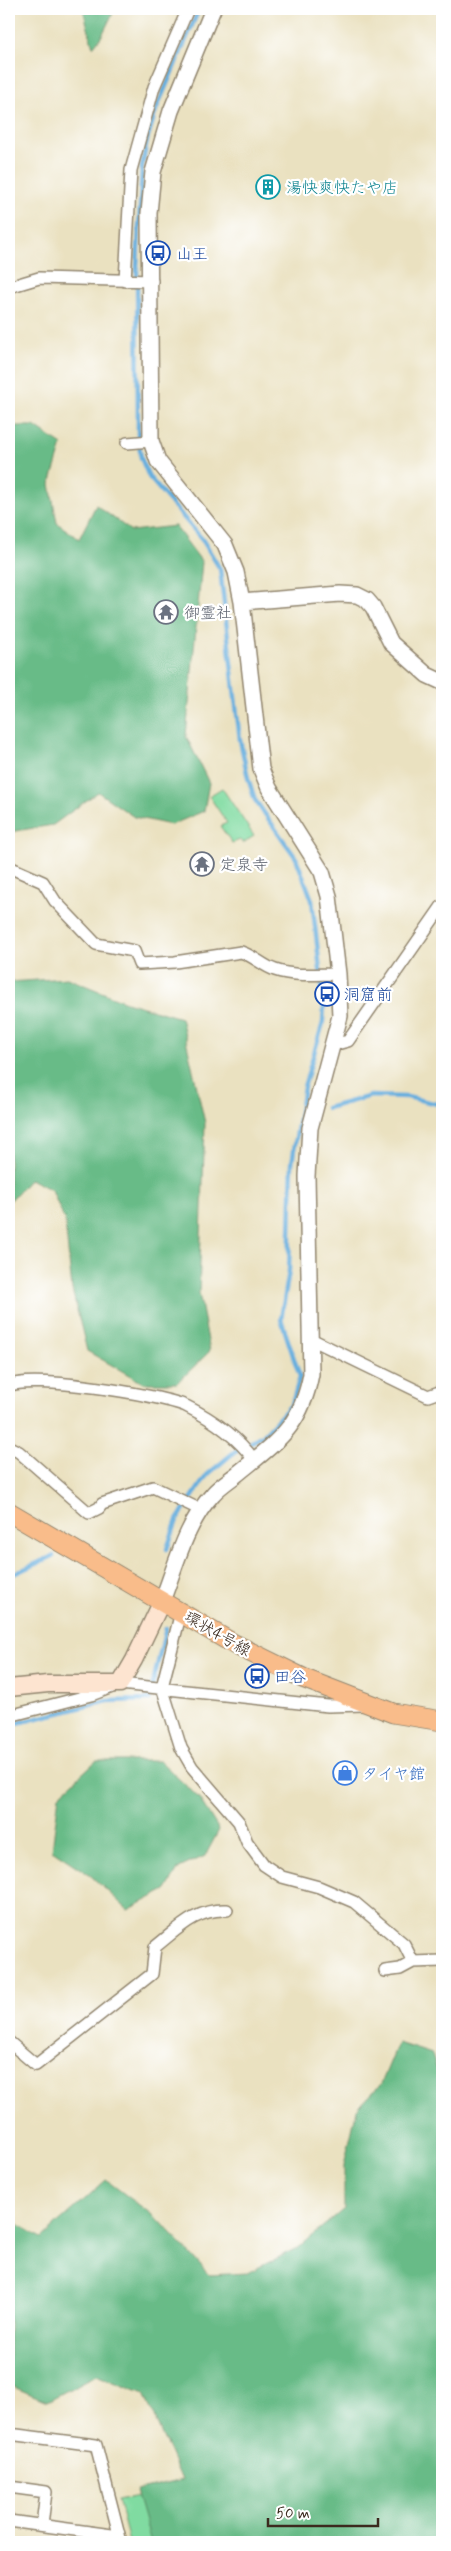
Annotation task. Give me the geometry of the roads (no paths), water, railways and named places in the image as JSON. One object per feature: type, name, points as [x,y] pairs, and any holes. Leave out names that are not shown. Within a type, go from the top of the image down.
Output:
[{"type":"main road","name":"環状4号線","points":[[9,1512],[234,1644],[305,1679],[368,1705],[393,1713],[442,1721]]},
{"type":"main road","points":[[9,1688],[48,1684],[120,1684],[134,1660],[162,1601]]},
{"type":"street","points":[[125,281],[131,170],[154,87],[188,9]]},
{"type":"street","points":[[162,1601],[197,1508],[213,1494],[247,1450],[282,1436],[297,1418],[307,1397],[312,1374],[307,1176],[310,1128],[340,1016],[327,974],[329,896],[322,872],[269,788],[261,769],[242,602],[236,572],[225,545],[158,461],[147,441],[152,282],[149,213],[154,172],[159,146],[183,80],[213,9]]},
{"type":"street","points":[[9,287],[39,278],[152,282]]},
{"type":"street","points":[[127,443],[147,441]]},
{"type":"street","points":[[242,602],[340,594],[357,595],[373,607],[390,643],[427,675],[442,682]]},
{"type":"street","points":[[9,867],[43,882],[55,901],[96,944],[134,951],[139,964],[175,962],[241,952],[250,955],[274,970],[298,975],[327,974]]},
{"type":"street","points":[[333,1045],[348,1041],[442,906]]},
{"type":"street","points":[[312,1339],[428,1396],[442,1391]]},
{"type":"street","points":[[9,1386],[24,1382],[54,1382],[166,1399],[186,1406],[247,1450]]},
{"type":"street","points":[[9,1447],[18,1452],[89,1513],[99,1508],[102,1504],[153,1487],[197,1508]]},
{"type":"street","points":[[181,1612],[160,1687],[181,1748],[192,1767],[239,1822],[247,1842],[264,1865],[282,1877],[319,1887],[354,1902],[404,1944],[413,1962]]},
{"type":"street","points":[[9,1716],[91,1695],[120,1684],[328,1706],[368,1705]]},
{"type":"street","points":[[9,2042],[36,2065],[152,1974],[155,1947],[178,1927],[207,1912],[216,1909],[227,1910]]},
{"type":"street","points":[[385,1971],[400,1969],[413,1962],[442,1961]]},
{"type":"street","points":[[9,2434],[96,2445],[120,2539],[9,2521]]},
{"type":"street","points":[[9,2487],[46,2492],[42,2525]]},
{"type":"waterway","points":[[167,1549],[177,1520],[207,1475],[232,1454],[263,1435],[292,1404],[300,1377],[281,1319],[289,1271],[292,1163],[304,1087],[323,1023],[324,1004],[312,900],[296,858],[255,800],[248,778],[240,740],[220,569],[202,539],[149,477],[141,458],[138,436],[137,267],[142,166],[148,136],[157,107],[199,9]]},
{"type":"waterway","points":[[327,1108],[371,1096],[407,1097],[442,1105]]},
{"type":"waterway","points":[[9,1576],[53,1556]]},
{"type":"waterway","points":[[9,1725],[108,1701],[149,1700],[166,1628]]},
{"type":"place","name":"湯快爽快たや店","points":[[268,187]]},
{"type":"place","name":"山王","points":[[158,253]]},
{"type":"place","name":"御霊社","points":[[166,612]]},
{"type":"place","name":"定泉寺","points":[[202,864]]},
{"type":"place","name":"洞窟前","points":[[327,994]]},
{"type":"place","name":"田谷","points":[[257,1676]]},
{"type":"place","name":"タイヤ館","points":[[345,1773]]}]
